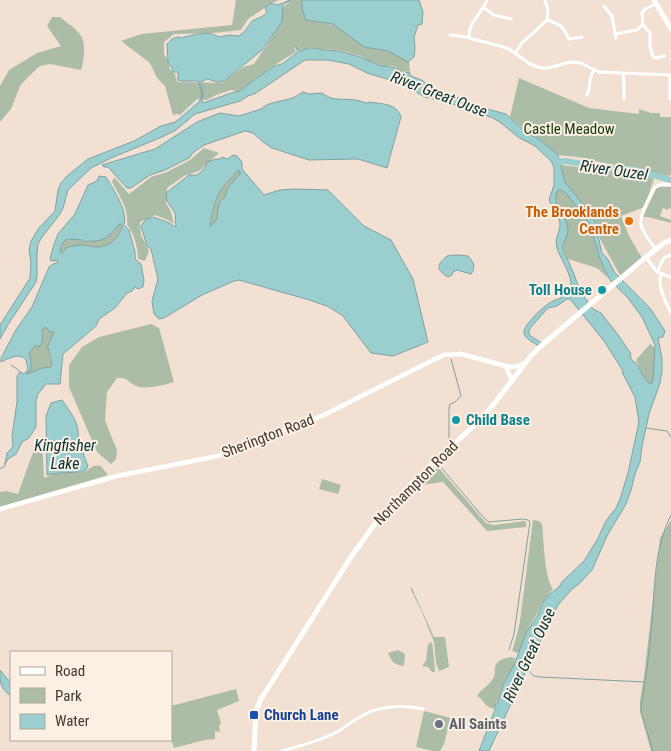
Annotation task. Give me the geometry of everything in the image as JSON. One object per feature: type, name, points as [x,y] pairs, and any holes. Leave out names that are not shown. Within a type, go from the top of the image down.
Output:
[{"type":"main road","points":[[655,2],[671,29]]},
{"type":"main road","name":"Northampton Road","points":[[254,751],[255,718],[258,705],[351,557],[377,521],[413,482],[481,419],[525,363],[542,345],[656,249],[671,240]]},
{"type":"street","points":[[468,37],[471,25],[484,8],[487,0]]},
{"type":"street","points":[[515,52],[547,20],[548,10],[545,0]]},
{"type":"street","points":[[655,2],[644,11],[642,16],[643,25],[650,33],[652,57],[664,56]]},
{"type":"street","points":[[604,6],[612,16],[615,36],[640,29],[643,25]]},
{"type":"street","points":[[484,8],[494,15],[511,19]]},
{"type":"street","points":[[547,20],[560,24],[569,39],[582,37]]},
{"type":"street","points":[[450,35],[462,38],[468,37],[497,45],[515,52],[530,64],[541,68],[570,62],[581,63],[600,72],[671,75],[669,99]]},
{"type":"street","points":[[587,95],[589,79],[594,70]]},
{"type":"street","points":[[623,73],[624,99]]},
{"type":"street","points":[[656,249],[651,244],[641,225],[641,219],[655,187],[661,184],[671,185]]},
{"type":"street","points":[[671,254],[664,258],[659,273],[659,280],[671,313]]},
{"type":"street","points":[[646,258],[659,273],[671,277]]},
{"type":"street","name":"Sherington Road","points":[[0,509],[117,476],[218,456],[258,438],[297,426],[324,415],[444,355],[461,354],[514,367],[525,363]]},
{"type":"street","points":[[506,366],[512,381]]},
{"type":"street","points":[[282,751],[316,741],[376,710],[405,706],[424,709]]},
{"type":"green space","points":[[236,0],[279,0],[248,19],[241,30],[174,34],[164,42],[164,54],[168,60],[170,70],[175,74],[177,82],[222,83],[243,67],[254,64],[282,22],[283,8],[293,0],[303,0],[306,20],[334,25],[363,46],[388,51],[409,62],[410,71],[400,71],[396,67],[388,67],[371,62],[362,56],[338,50],[311,47],[301,50],[296,45],[294,47],[296,52],[239,91],[231,90],[207,100],[197,99],[180,115],[173,115],[165,86],[157,78],[150,63],[121,41],[141,34],[232,25]]},
{"type":"green space","points":[[52,17],[60,17],[82,37],[84,51],[81,70],[50,64],[40,66],[20,86],[11,109],[0,122],[0,86],[9,70],[37,53],[61,46],[47,26]]},
{"type":"green space","name":"Castle Meadow","points":[[519,78],[589,108],[639,114],[639,109],[651,113],[660,113],[660,117],[671,117],[671,175],[667,176],[638,168],[558,155],[510,117]]},
{"type":"green space","points":[[204,148],[219,153],[199,171],[184,176],[167,188],[166,203],[174,224],[155,215],[140,222],[141,235],[149,251],[145,261],[138,259],[135,241],[127,225],[125,208],[112,182],[114,177],[129,194],[151,177],[167,172],[190,160]]},
{"type":"green space","points":[[561,165],[647,176],[654,179],[645,206],[621,216],[629,236],[642,258],[621,277],[599,237],[599,227],[565,182]]},
{"type":"green space","points":[[237,171],[240,171],[240,174],[228,187],[225,197],[221,200],[217,219],[213,226],[210,227],[218,195]]},
{"type":"green space","points":[[671,187],[671,209],[663,208],[660,216],[671,220],[671,223],[643,217],[656,189]]},
{"type":"green space","points":[[559,189],[568,194],[575,205],[585,213],[608,278],[597,268],[568,259],[561,244],[568,231],[564,216],[556,204],[554,196]]},
{"type":"green space","points":[[119,224],[122,226],[118,234],[109,244],[101,247],[81,245],[62,253],[60,252],[65,240],[78,239],[84,242],[88,241],[108,233]]},
{"type":"green space","points":[[151,324],[159,328],[174,382],[155,387],[140,387],[126,379],[117,378],[107,392],[105,420],[117,450],[116,459],[111,464],[97,452],[69,387],[69,365],[82,347],[99,337]]},
{"type":"green space","points":[[43,327],[54,332],[49,350],[51,366],[50,368],[41,369],[26,375],[31,370],[29,353],[43,333]]},
{"type":"green space","points":[[650,344],[655,349],[653,379],[650,385],[646,381],[636,360]]},
{"type":"green space","points":[[42,437],[44,478],[57,473],[84,472],[93,466],[101,466],[108,475],[0,507],[0,492],[6,491],[18,494],[36,444]]},
{"type":"green space","points":[[438,467],[486,523],[493,525],[525,521],[526,527],[487,531],[443,482],[419,484]]},
{"type":"green space","points":[[322,479],[341,485],[338,494],[319,489]]},
{"type":"green space","points":[[533,520],[539,521],[542,524],[546,567],[553,589],[542,603],[518,653],[512,651],[520,621]]},
{"type":"green space","points":[[671,520],[671,751],[651,751],[640,711],[640,701],[660,538]]},
{"type":"green space","points":[[411,586],[434,637],[445,637],[449,667],[439,671],[436,663],[434,642],[411,590]]},
{"type":"green space","points":[[432,642],[435,672],[432,672],[428,667],[422,666],[426,661],[428,644]]},
{"type":"green space","points":[[398,650],[405,654],[404,666],[394,662],[388,653]]},
{"type":"green space","points":[[510,657],[515,658],[514,665],[504,682],[494,709],[477,696],[494,677],[496,664]]},
{"type":"green space","points":[[236,689],[239,701],[217,710],[221,723],[219,726],[220,732],[215,731],[215,739],[174,748],[172,741],[172,706]]},
{"type":"green space","points":[[424,711],[451,718],[444,744],[440,751],[416,747]]},
{"type":"water","name":"River Great Ouse","points":[[292,0],[283,4],[282,22],[262,50],[224,81],[217,82],[207,79],[201,82],[203,103],[238,92],[274,66],[282,64],[298,52],[296,46],[301,51],[314,48],[339,51],[361,57],[378,65],[395,68],[404,73],[410,72],[409,74],[432,88],[506,114],[527,133],[540,140],[558,155],[565,182],[598,227],[597,232],[602,253],[615,273],[650,308],[665,331],[663,337],[658,338],[662,359],[660,383],[649,414],[640,462],[626,504],[607,536],[592,570],[558,605],[531,660],[528,667],[530,669],[528,672],[526,671],[489,751],[479,751],[496,707],[494,704],[497,704],[526,633],[538,615],[543,602],[584,561],[606,521],[616,508],[628,473],[639,422],[635,397],[623,371],[604,341],[570,299],[557,306],[548,308],[531,327],[529,335],[542,343],[539,346],[530,341],[524,333],[534,316],[551,302],[566,295],[571,286],[557,246],[556,239],[560,228],[560,221],[549,200],[554,185],[554,167],[551,161],[535,146],[518,137],[493,118],[425,97],[409,88],[367,73],[349,64],[328,60],[305,60],[256,93],[240,101],[195,114],[176,130],[91,168],[68,190],[60,214],[38,244],[36,282],[0,339],[0,325],[30,278],[31,262],[29,250],[31,241],[39,228],[55,211],[61,183],[88,159],[134,141],[161,126],[175,122],[199,102],[202,95],[199,82],[178,80],[178,72],[172,72],[172,68],[168,63],[167,44],[175,38],[200,34],[210,34],[219,37],[239,36],[252,21],[267,12],[265,8],[270,3],[278,4]],"holes":[[[558,190],[566,193],[582,212],[590,225],[600,259],[610,280],[628,298],[642,317],[655,345],[653,379],[650,384],[635,362],[633,362],[631,354],[619,336],[601,313],[593,309],[580,291],[562,247],[568,232],[566,221],[556,202]]]},
{"type":"water","points":[[302,0],[419,0],[423,12],[422,24],[418,25],[414,37],[414,57],[408,62],[388,51],[364,47],[333,24],[306,20],[302,9]]},
{"type":"water","points":[[303,92],[309,94],[322,93],[334,99],[383,104],[396,109],[401,117],[387,168],[358,159],[309,160],[272,148],[253,133],[245,131],[204,145],[189,158],[150,175],[131,188],[127,188],[108,167],[102,165],[155,149],[197,122],[220,113],[239,116],[261,109],[272,103],[293,98]]},
{"type":"water","points":[[233,155],[237,156],[242,162],[242,169],[264,195],[280,190],[328,190],[364,226],[391,240],[413,279],[428,342],[393,356],[371,353],[342,315],[327,306],[239,280],[202,295],[164,318],[159,319],[154,314],[152,301],[158,279],[151,249],[147,246],[141,226],[146,219],[153,217],[176,227],[175,213],[167,201],[166,193],[189,175],[197,175],[201,172],[207,162],[221,159],[222,157],[228,159]],"holes":[[[237,171],[240,171],[240,174],[228,188],[220,202],[216,219],[210,226],[214,206],[220,191]]]},
{"type":"water","points":[[99,176],[106,177],[122,206],[125,219],[124,225],[129,230],[136,260],[141,264],[144,280],[143,287],[138,289],[135,287],[127,293],[115,308],[99,319],[96,326],[63,354],[60,384],[46,384],[38,394],[36,401],[36,427],[29,438],[22,442],[16,454],[8,459],[5,464],[7,453],[13,444],[12,436],[17,402],[17,376],[20,372],[24,374],[28,369],[24,358],[14,357],[1,362],[1,358],[17,328],[32,307],[49,267],[58,262],[58,260],[51,261],[50,259],[58,234],[75,214],[88,185],[97,181]],"holes":[[[119,224],[122,226],[119,234],[110,244],[102,247],[75,245],[66,248],[62,253],[60,252],[65,240],[82,240],[84,242],[101,240],[111,234]],[[43,328],[47,328],[49,332],[54,332],[47,348],[49,349],[51,366],[50,368],[41,368],[27,374],[31,370],[29,353],[35,346],[41,346]]]},
{"type":"water","points":[[459,255],[470,258],[474,265],[471,274],[457,270],[448,277],[440,271],[439,266],[447,256]]},
{"type":"water","name":"Kingfisher Lake","points":[[62,400],[76,423],[78,438],[81,441],[88,466],[82,472],[47,475],[46,416],[51,403]]},
{"type":"water","points":[[0,670],[10,682],[10,695],[1,685]]},
{"type":"waterway","name":"River Ouzel","points":[[557,162],[565,161],[636,170],[671,180]]},
{"type":"waterway","points":[[449,441],[450,404],[461,396],[451,359]]},
{"type":"waterway","points":[[11,365],[20,372]]},
{"type":"waterway","points":[[646,428],[667,431],[671,437]]},
{"type":"waterway","points":[[0,469],[5,464]]},
{"type":"waterway","points":[[439,465],[489,522],[522,519],[530,522],[514,634],[509,650]]},
{"type":"waterway","points":[[645,681],[657,561],[662,538],[671,515]]},
{"type":"waterway","name":"River Great Ouse","points":[[529,671],[534,676],[540,677],[645,682],[641,712],[653,751]]},
{"type":"place","name":"The Brooklands Centre","points":[[629,221]]},
{"type":"place","name":"Toll House","points":[[602,290]]},
{"type":"place","name":"Child Base","points":[[456,420]]},
{"type":"place","name":"Church Lane","points":[[254,715]]},
{"type":"place","name":"All Saints","points":[[439,724]]}]
